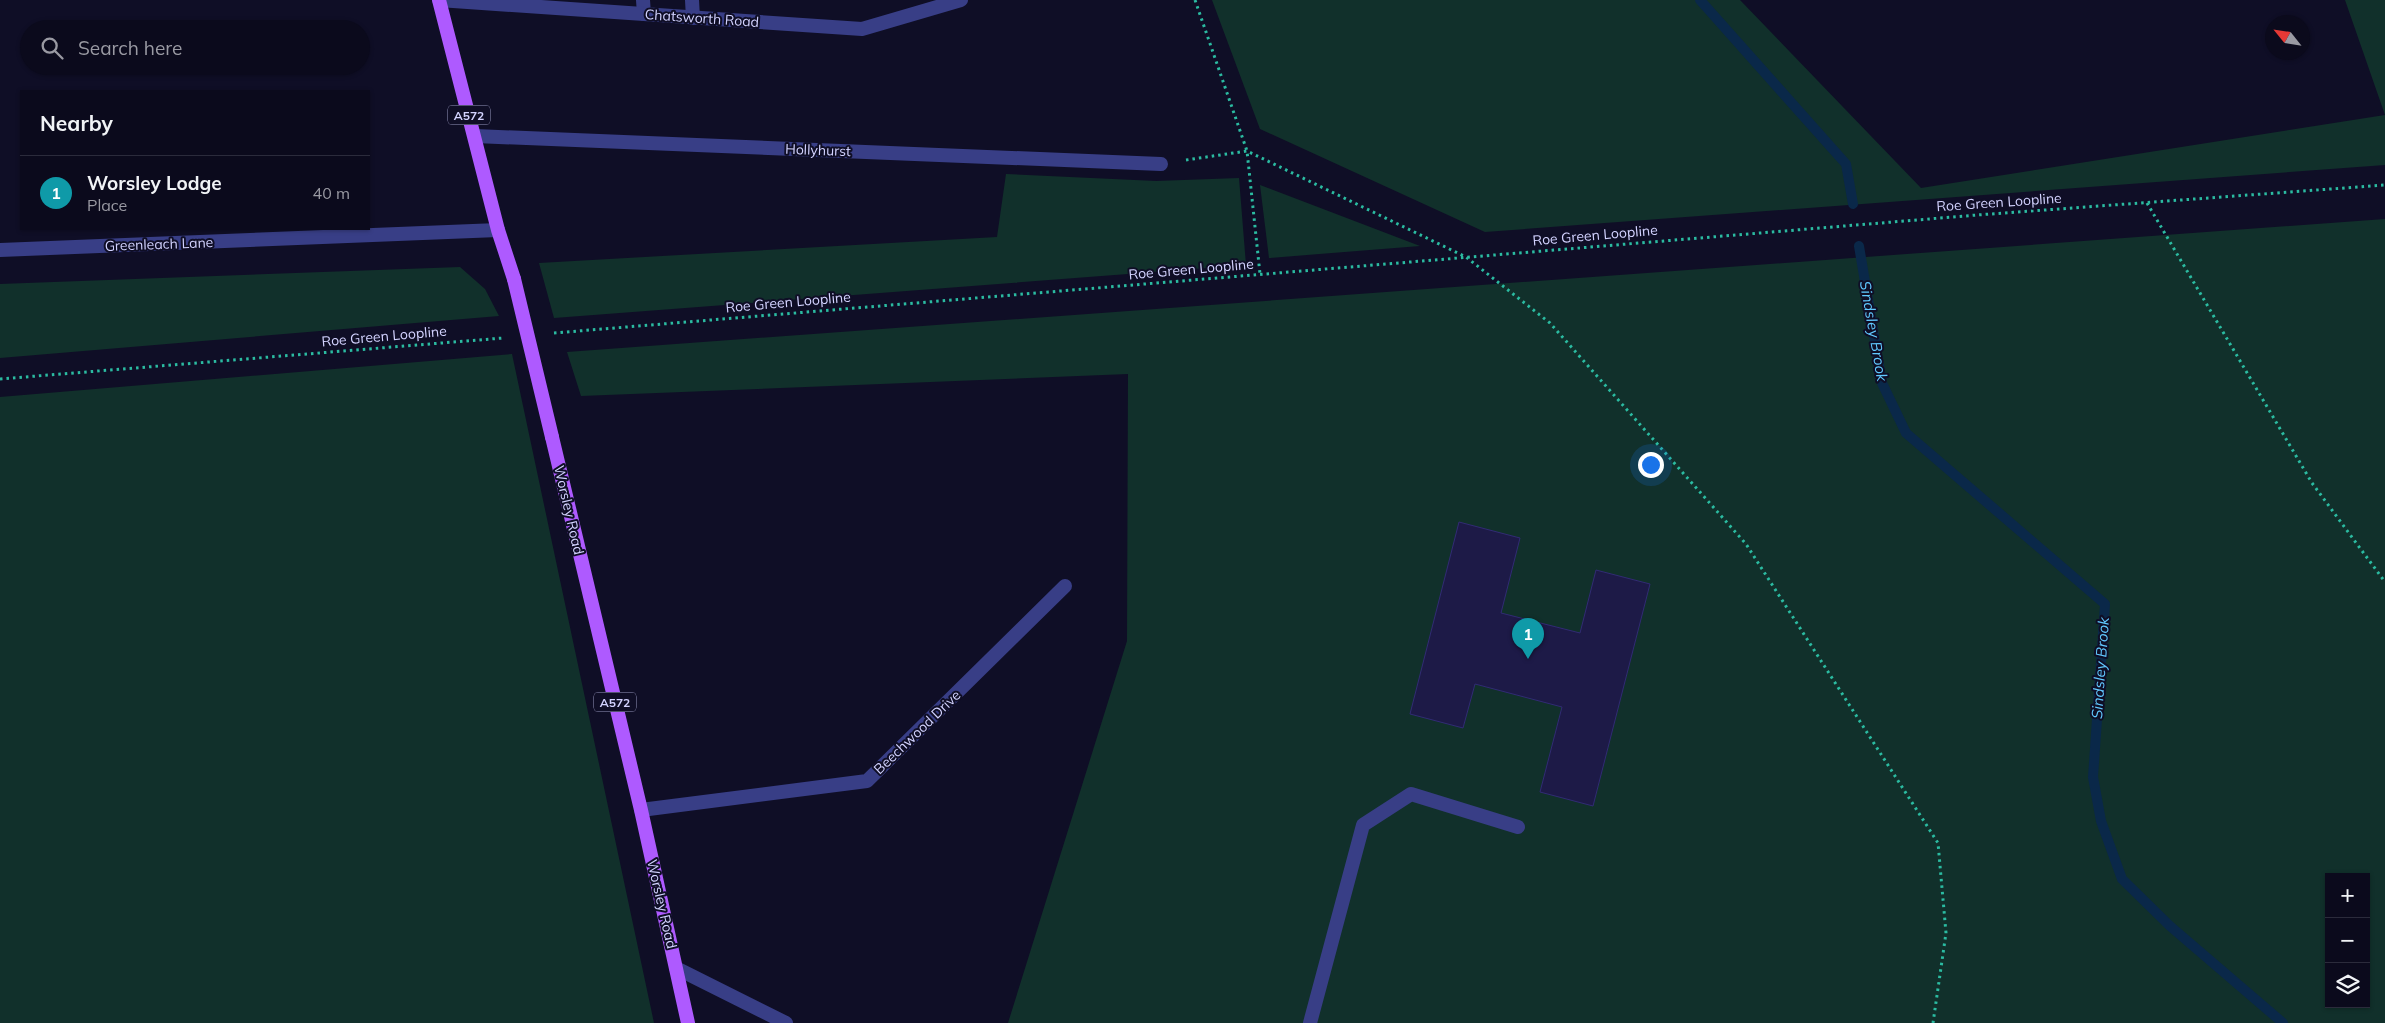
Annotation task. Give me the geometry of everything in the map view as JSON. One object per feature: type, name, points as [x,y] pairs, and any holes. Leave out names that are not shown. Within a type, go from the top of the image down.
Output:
[{"type":"main road","name":"Worsley Road","points":[[439,0],[498,230],[514,279],[641,810],[688,1023]]},
{"type":"street","name":"Chatsworth Road","points":[[439,0],[644,7],[693,18],[862,30],[961,0]]},
{"type":"street","points":[[692,0],[693,18]]},
{"type":"street","name":"Hollyhurst","points":[[475,136],[1161,164]]},
{"type":"street","name":"Greenleach Lane","points":[[0,250],[498,230]]},
{"type":"street","name":"Beechwood Drive","points":[[641,810],[866,781],[1065,586]]},
{"type":"street","points":[[1310,1023],[1363,826],[1411,794],[1518,828]]},
{"type":"street","points":[[676,968],[786,1023]]},
{"type":"path","points":[[1195,0],[1247,151],[1260,274]]},
{"type":"path","points":[[1161,164],[1247,151],[1466,257],[1550,324],[1746,544],[1938,843],[1946,933],[1933,1023]]},
{"type":"path","name":"Roe Green Loopline","points":[[546,334],[1466,257],[2147,202],[2385,185]]},
{"type":"path","points":[[2147,202],[2312,483],[2385,582]]},
{"type":"path","name":"Roe Green Loopline","points":[[0,379],[506,337]]},
{"type":"green space","points":[[1212,0],[1740,0],[1921,188],[2385,115],[2385,165],[1485,232],[1260,129]]},
{"type":"green space","points":[[2345,0],[2385,0],[2385,115]]},
{"type":"green space","points":[[1006,174],[1156,181],[1239,178],[1246,265],[554,318],[539,263],[997,237]]},
{"type":"green space","points":[[1260,185],[1420,246],[1269,258]]},
{"type":"green space","points":[[2385,219],[2385,1023],[1008,1023],[1127,641],[1128,374],[581,396],[567,352]]},
{"type":"green space","points":[[460,267],[485,289],[499,316],[0,358],[0,284]]},
{"type":"green space","points":[[512,354],[654,1023],[0,1023],[0,397]]},
{"type":"building","points":[[1459,522],[1520,538],[1501,613],[1580,633],[1596,570],[1650,584],[1593,806],[1540,792],[1562,707],[1475,684],[1463,728],[1410,714]]},
{"type":"waterway","points":[[1700,0],[1846,164],[1853,204]]},
{"type":"waterway","name":"Sindsley Brook","points":[[1859,246],[1882,383],[1906,433],[2105,604],[2093,777],[2101,821],[2122,879],[2170,926],[2283,1023]]},
{"type":"place","name":"Worsley Lodge","points":[[1528,659]]}]
